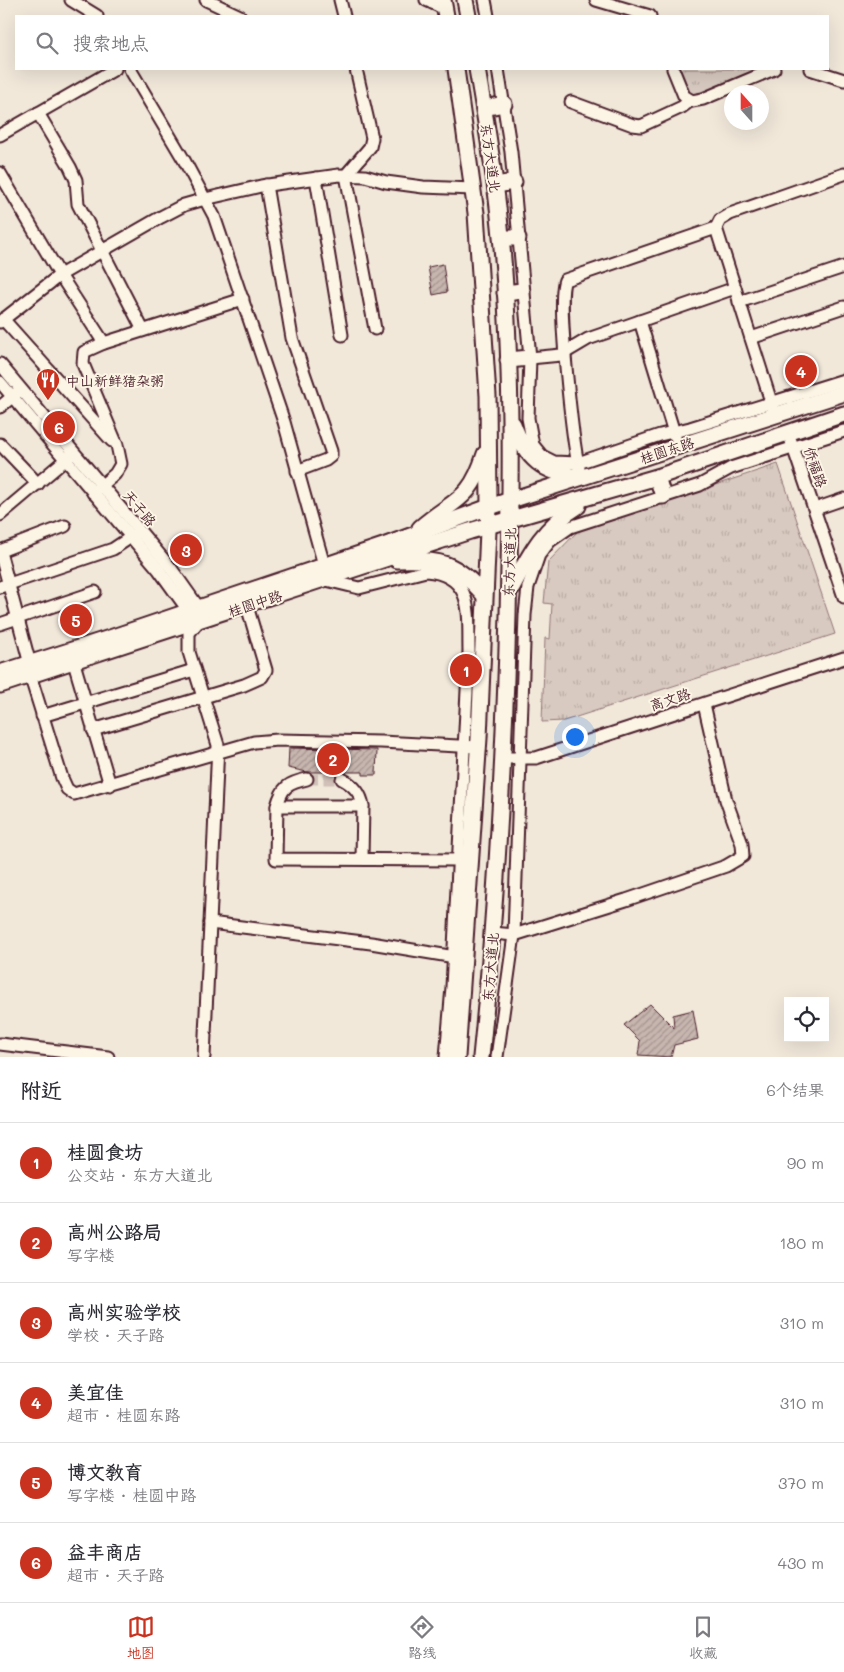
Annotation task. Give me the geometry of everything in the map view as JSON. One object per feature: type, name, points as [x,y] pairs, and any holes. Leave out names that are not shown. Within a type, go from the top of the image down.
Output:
[{"type":"main road","points":[[465,0],[468,15]]},
{"type":"main road","name":"东方大道北","points":[[456,70],[477,228],[488,396],[490,507],[484,595],[478,747],[465,860],[459,958],[457,1057]]},
{"type":"main road","name":"东方大道北","points":[[477,70],[496,185],[501,232],[511,417],[511,501],[507,637],[511,758],[481,1057]]},
{"type":"main road","points":[[484,108],[504,104]]},
{"type":"main road","points":[[496,185],[514,182]]},
{"type":"main road","points":[[477,228],[501,232],[518,238]]},
{"type":"main road","points":[[505,293],[522,291]]},
{"type":"main road","points":[[508,360],[530,358]]},
{"type":"main road","name":"桂圆东路","points":[[490,507],[511,501],[580,470],[677,447],[774,408],[844,393]]},
{"type":"main road","name":"桂圆东路","points":[[510,519],[657,477],[844,414]]},
{"type":"main road","points":[[511,417],[517,435],[534,460],[546,469],[580,470]]},
{"type":"main road","points":[[411,535],[464,497],[474,483],[488,442]]},
{"type":"main road","points":[[657,477],[663,496]]},
{"type":"main road","points":[[508,593],[527,557],[556,520],[595,495]]},
{"type":"main road","name":"桂圆中路","points":[[0,673],[74,663],[195,614],[247,606],[411,535],[490,507]]},
{"type":"main road","name":"桂圆中路","points":[[0,685],[30,670],[195,614],[325,572],[381,560],[510,519]]},
{"type":"main road","points":[[381,560],[436,561],[452,566],[469,577],[484,595]]},
{"type":"main road","points":[[483,635],[507,637]]},
{"type":"street","points":[[71,0],[95,15]]},
{"type":"street","points":[[206,0],[238,15]]},
{"type":"street","points":[[340,0],[344,15]]},
{"type":"street","points":[[426,0],[445,8]]},
{"type":"street","points":[[485,0],[488,15]]},
{"type":"street","points":[[596,0],[647,15]]},
{"type":"street","points":[[0,135],[113,70]]},
{"type":"street","points":[[131,70],[205,199],[217,225],[284,422],[325,572],[359,588],[426,571],[436,572],[461,587],[467,596],[469,651],[462,748],[465,860],[276,859],[277,806],[280,795],[290,782],[307,779]]},
{"type":"street","points":[[346,175],[370,147],[372,138],[356,70]]},
{"type":"street","points":[[498,70],[514,182],[522,291],[530,358],[528,418],[534,445],[542,456],[580,470],[674,431],[774,408],[844,380]]},
{"type":"street","points":[[673,70],[684,96],[690,101]]},
{"type":"street","points":[[571,102],[633,125],[641,126],[652,123],[682,108],[690,101],[703,99],[772,70]]},
{"type":"street","points":[[813,70],[844,80]]},
{"type":"street","points":[[38,112],[70,167],[76,180],[78,204],[143,330]]},
{"type":"street","points":[[0,173],[60,275],[104,342]]},
{"type":"street","points":[[774,408],[716,228],[720,220],[730,214],[844,174]]},
{"type":"street","points":[[346,175],[375,329]]},
{"type":"street","points":[[117,445],[1,320],[60,275],[161,216],[184,205],[266,185],[346,175],[365,176],[386,182],[473,189]]},
{"type":"street","points":[[316,178],[342,335]]},
{"type":"street","points":[[266,185],[292,338],[331,451],[331,456],[326,460],[297,470]]},
{"type":"street","points":[[580,470],[571,418],[561,295],[565,280],[716,228]]},
{"type":"street","points":[[739,302],[844,267]]},
{"type":"street","points":[[530,358],[566,353],[573,346],[588,339],[735,288]]},
{"type":"street","points":[[98,489],[119,469],[121,464],[117,445],[83,364],[84,352],[104,342],[242,299]]},
{"type":"street","points":[[752,338],[844,308]]},
{"type":"street","points":[[640,321],[674,431],[677,447]]},
{"type":"street","name":"天子路","points":[[0,364],[17,393],[136,535],[170,567],[195,614]]},
{"type":"street","name":"天子路","points":[[0,382],[17,393]]},
{"type":"street","points":[[0,407],[17,393]]},
{"type":"street","points":[[498,1057],[514,935],[511,758],[524,615],[528,587],[539,555],[550,541],[570,527],[700,485],[731,468],[844,431]]},
{"type":"street","name":"侨福路","points":[[789,432],[843,590]]},
{"type":"street","points":[[0,444],[38,484]]},
{"type":"street","points":[[0,515],[70,456]]},
{"type":"street","points":[[815,509],[844,499]]},
{"type":"street","points":[[65,526],[0,552],[4,585],[19,618],[42,716],[62,778],[70,792],[78,794],[254,742],[278,740],[381,742],[462,748],[478,747]]},
{"type":"street","points":[[4,585],[90,558],[113,549],[136,535]]},
{"type":"street","points":[[0,624],[96,592]]},
{"type":"street","points":[[93,730],[203,698],[256,680],[265,674],[266,670],[247,606]]},
{"type":"street","points":[[195,614],[187,641],[194,670],[217,739],[218,753],[204,1057]]},
{"type":"street","name":"高文路","points":[[511,758],[536,758],[844,658]]},
{"type":"street","points":[[74,663],[110,785]]},
{"type":"street","points":[[42,716],[194,670]]},
{"type":"street","points":[[494,934],[514,935],[703,874],[726,866],[743,856],[744,849],[726,800],[704,704]]},
{"type":"street","points":[[342,779],[356,790],[362,798],[362,858]]},
{"type":"street","points":[[277,806],[363,806]]},
{"type":"street","points":[[210,923],[371,943],[459,958],[446,1057]]},
{"type":"street","points":[[0,1044],[102,1057]]},
{"type":"green space","points":[[678,70],[759,70],[695,96],[688,92]]},
{"type":"green space","points":[[778,464],[835,634],[564,721],[542,722],[545,638],[550,639],[552,604],[544,603],[548,562],[578,531]]},
{"type":"building","points":[[443,264],[447,292],[433,295],[428,267]]},
{"type":"building","points":[[289,748],[377,750],[376,775],[363,775],[363,772],[307,772],[288,768]]},
{"type":"building","points":[[650,1004],[674,1028],[673,1015],[693,1010],[698,1039],[674,1045],[671,1057],[638,1055],[640,1041],[624,1025]]},
{"type":"tunnel","points":[[307,779],[342,779]]},
{"type":"place","name":"美宜佳","points":[[801,371]]},
{"type":"place","name":"中山新鲜猪杂粥","points":[[48,401]]},
{"type":"place","name":"益丰商店","points":[[59,427]]},
{"type":"place","name":"高州实验学校","points":[[186,550]]},
{"type":"place","name":"博文教育","points":[[76,620]]},
{"type":"place","name":"桂圆食坊","points":[[466,670]]},
{"type":"place","name":"高州公路局","points":[[333,759]]}]
